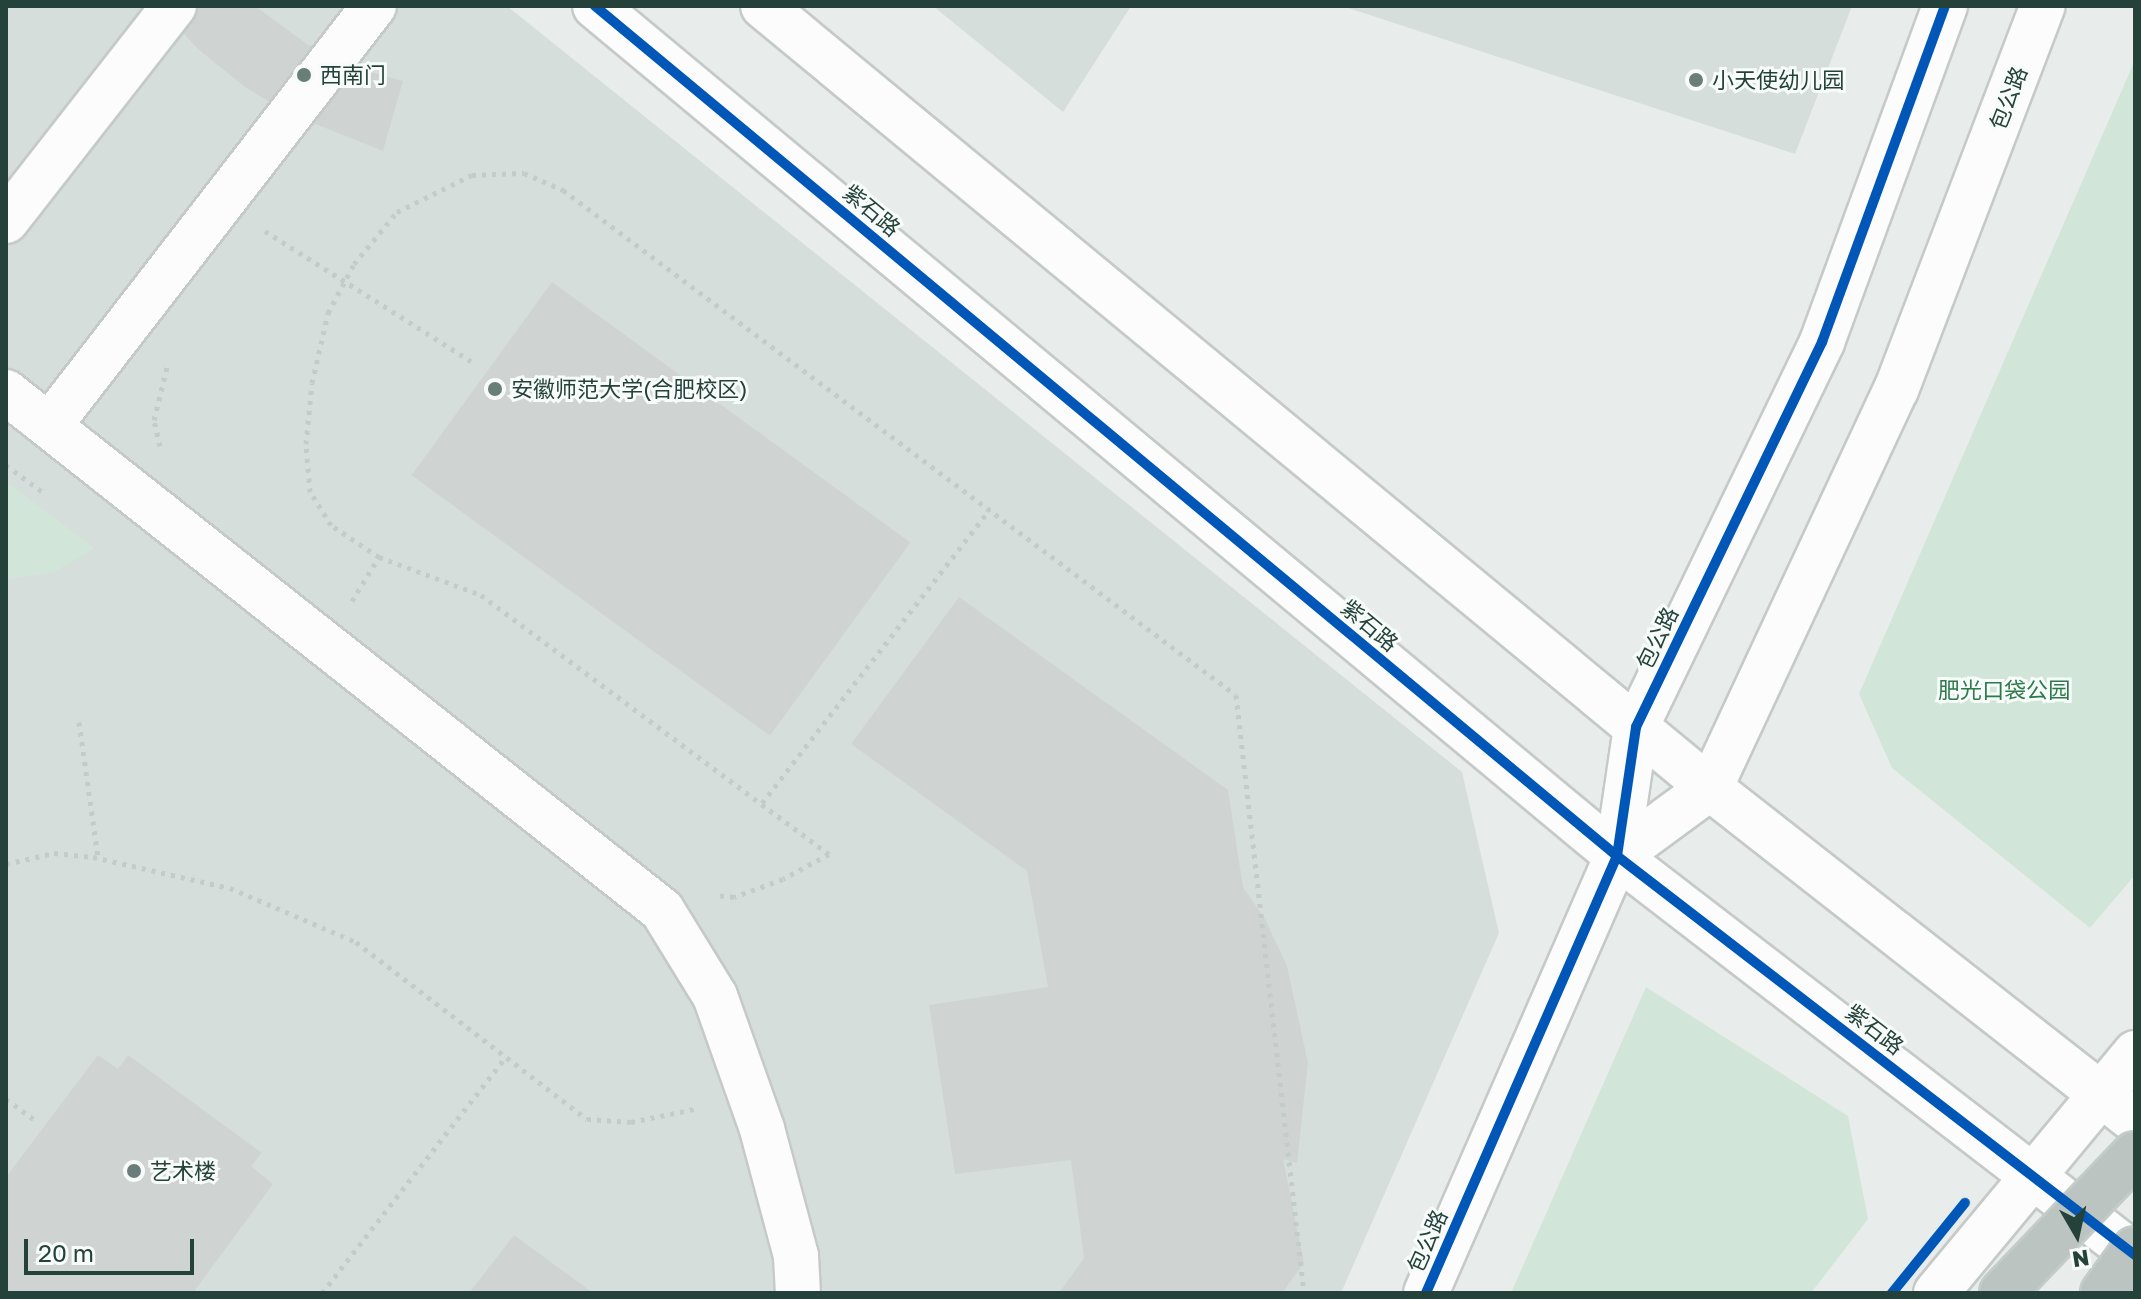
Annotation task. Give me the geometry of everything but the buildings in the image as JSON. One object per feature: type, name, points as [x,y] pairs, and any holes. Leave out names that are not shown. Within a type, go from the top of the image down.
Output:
[{"type":"highway","points":[[2002,1293],[2135,1154]]},
{"type":"highway","points":[[2103,1293],[2135,1252]]},
{"type":"street","points":[[6,221],[174,6]]},
{"type":"street","points":[[49,426],[374,6]]},
{"type":"street","name":"紫石路","points":[[595,6],[1617,856],[2135,1252]]},
{"type":"street","points":[[763,6],[1710,788],[2135,1121]]},
{"type":"street","name":"包公路","points":[[1426,1293],[1617,856],[1636,727],[1822,342],[1945,6]]},
{"type":"street","name":"包公路","points":[[1617,856],[1710,788],[1896,390],[2043,6]]},
{"type":"street","points":[[6,392],[662,910],[715,996],[751,1099],[796,1256],[798,1293]]},
{"type":"street","points":[[1936,1293],[2135,1053]]},
{"type":"path","points":[[709,895],[734,897],[783,879],[829,854],[481,595],[379,557],[331,525],[310,492],[306,444],[310,398],[328,313],[354,264],[397,212],[472,175],[524,173],[563,190],[1236,695],[1304,1293]]},
{"type":"path","points":[[268,215],[259,228],[474,363]]},
{"type":"path","points":[[163,460],[154,420],[162,372],[170,359]]},
{"type":"path","points":[[6,465],[55,502]]},
{"type":"path","points":[[762,803],[989,510]]},
{"type":"path","points":[[349,605],[379,557]]},
{"type":"path","points":[[79,722],[98,858]]},
{"type":"path","points":[[6,864],[54,853],[98,858],[230,888],[356,942],[574,1112],[606,1124],[751,1099]]},
{"type":"path","points":[[322,1293],[505,1058]]},
{"type":"path","points":[[6,1099],[34,1119]]},
{"type":"shaded area","name":"安徽师范大学(合肥校区)","points":[[6,6],[507,6],[1462,772],[1499,933],[1341,1293],[6,1293]]},
{"type":"shaded area","points":[[933,6],[1131,6],[1063,112]]},
{"type":"shaded area","name":"小天使幼儿园","points":[[1342,6],[1852,6],[1795,154]]},
{"type":"green space","name":"肥光口袋公园","points":[[2135,60],[2135,875],[2090,928],[1892,768],[1859,694]]},
{"type":"green space","points":[[6,482],[94,548],[54,572],[6,579]]},
{"type":"green space","points":[[1646,987],[1848,1116],[1868,1219],[1811,1293],[1511,1293]]},
{"type":"cycle path","points":[[595,6],[1617,856],[2135,1255]]},
{"type":"cycle path","points":[[1426,1293],[1617,856],[1636,727],[1822,342],[1945,6]]},
{"type":"cycle path","points":[[1892,1293],[1965,1203]]},
{"type":"place","name":"西南门","points":[[304,75]]},
{"type":"place","name":"小天使幼儿园","points":[[1696,80]]},
{"type":"place","name":"安徽师范大学(合肥校区)","points":[[495,389]]},
{"type":"place","name":"艺术楼","points":[[134,1171]]}]
